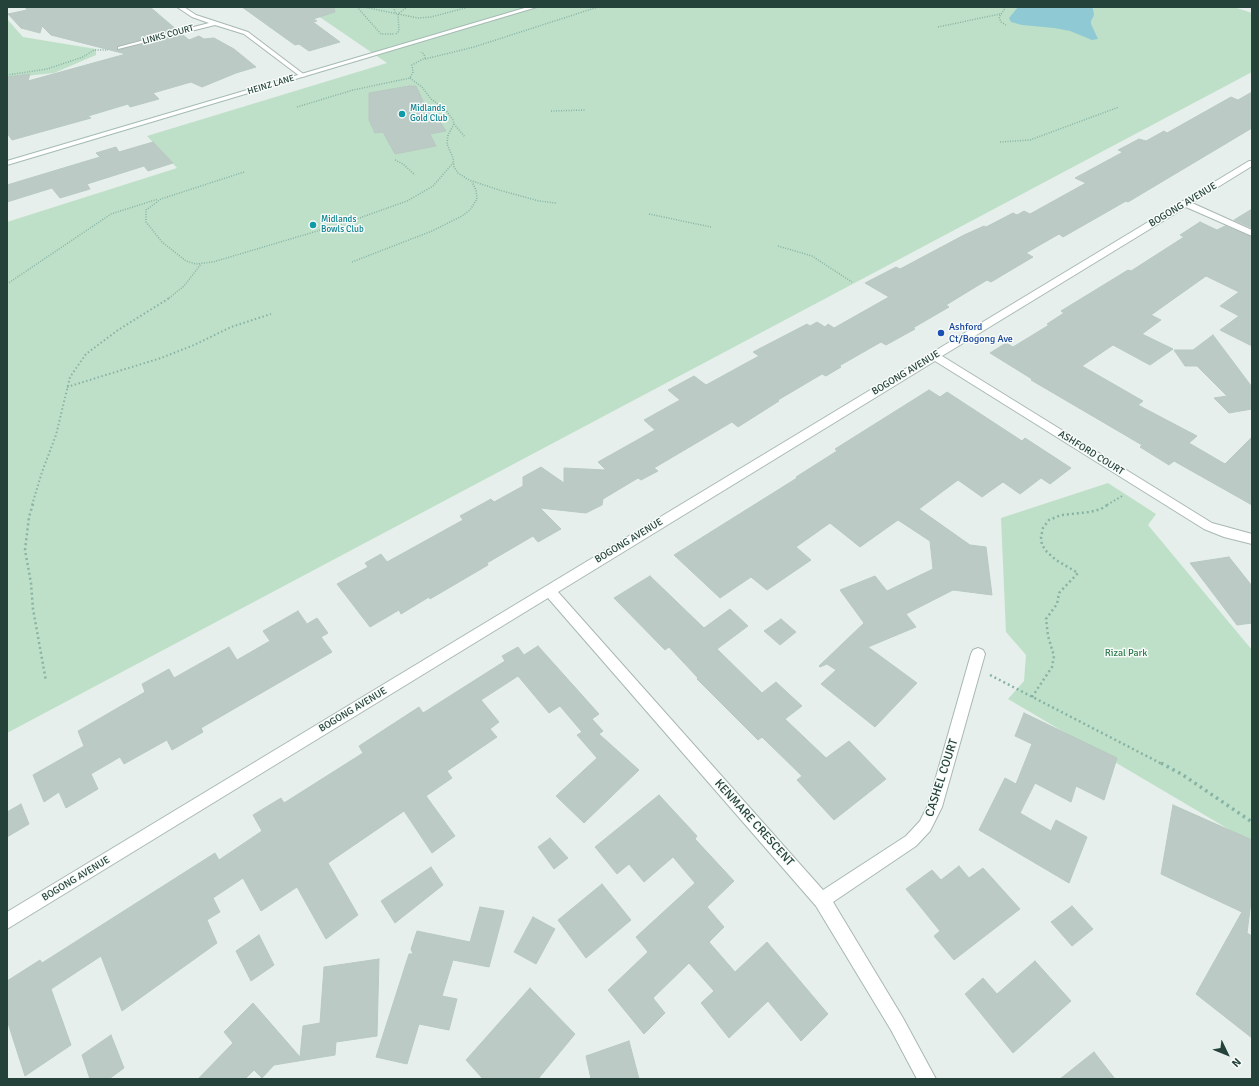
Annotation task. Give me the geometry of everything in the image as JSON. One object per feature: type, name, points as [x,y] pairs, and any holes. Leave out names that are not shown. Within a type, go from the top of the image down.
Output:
[{"type":"street","points":[[180,7],[194,16],[233,28],[253,37],[303,76]]},
{"type":"street","name":"HEINZ LANE","points":[[7,163],[534,7]]},
{"type":"street","name":"LINKS COURT","points":[[120,48],[216,23]]},
{"type":"street","name":"BOGONG AVENUE","points":[[7,921],[1252,163]]},
{"type":"street","points":[[1185,203],[1252,232]]},
{"type":"street","name":"ASHFORD COURT","points":[[935,356],[1208,526],[1224,532],[1252,539]]},
{"type":"street","name":"KENMARE CRESCENT","points":[[549,591],[822,900],[897,1024],[927,1079]]},
{"type":"street","name":"CASHEL COURT","points":[[822,900],[911,841],[925,826],[935,807],[977,661]]},
{"type":"path","points":[[357,7],[381,34],[396,34],[424,54],[425,57],[422,60]]},
{"type":"path","points":[[364,7],[411,18],[425,18],[469,7]]},
{"type":"path","points":[[393,7],[397,14],[399,28],[399,31],[396,34]]},
{"type":"path","points":[[397,14],[407,7]]},
{"type":"path","points":[[410,78],[412,65],[422,60],[474,47],[598,7]]},
{"type":"path","points":[[938,27],[1000,14],[1006,7]]},
{"type":"path","points":[[1000,14],[1000,19],[1006,25]]},
{"type":"path","points":[[7,76],[50,68],[86,56],[94,50],[120,48]]},
{"type":"path","points":[[297,107],[354,90],[410,78],[422,87],[431,99],[446,110],[454,124],[465,138]]},
{"type":"path","points":[[1000,142],[1030,140],[1119,107]]},
{"type":"path","points":[[551,111],[566,109],[586,110]]},
{"type":"path","points":[[454,124],[447,142],[453,158],[453,163],[458,173],[472,181],[509,194],[556,203]]},
{"type":"path","points":[[395,160],[403,164],[415,175]]},
{"type":"path","points":[[166,197],[147,208],[144,214],[146,222],[162,242],[176,254],[191,263],[201,264],[217,261],[351,222],[403,202],[429,189],[453,163]]},
{"type":"path","points":[[7,284],[111,214],[244,172]]},
{"type":"path","points":[[352,262],[432,231],[462,216],[473,207],[477,199],[476,190],[472,181]]},
{"type":"path","points":[[649,214],[711,227]]},
{"type":"path","points":[[778,246],[812,256],[852,282]]},
{"type":"path","points":[[46,681],[37,627],[32,609],[31,583],[26,560],[25,541],[29,517],[42,472],[57,430],[67,387],[72,374],[86,354],[118,330],[175,295],[201,264]]},
{"type":"path","points":[[67,387],[161,358],[194,346],[231,326],[271,314]]},
{"type":"path","points":[[1032,697],[1052,667],[1054,656],[1048,636],[1046,619],[1057,604],[1059,592],[1078,573],[1056,560],[1047,552],[1042,545],[1041,537],[1043,528],[1049,520],[1061,516],[1101,509],[1122,496]]},
{"type":"path","points":[[977,661],[1032,697],[1152,758],[1183,776],[1252,822]]},
{"type":"green space","points":[[305,7],[1234,7],[1252,13],[1252,72],[7,733],[7,222],[177,168],[147,136],[387,63]]},
{"type":"green space","points":[[7,19],[23,37],[96,49],[96,55],[54,73],[7,78]]},
{"type":"green space","name":"Rizal Park","points":[[1108,483],[1156,514],[1148,525],[1252,650],[1252,843],[1008,699],[1024,681],[1026,655],[1006,632],[1001,518]]},
{"type":"water","points":[[1018,7],[1091,7],[1094,15],[1091,24],[1098,39],[1092,40],[1070,31],[1022,25],[1011,22],[1009,18]]},
{"type":"building","points":[[25,7],[150,7],[177,30],[118,46],[117,50],[183,35],[189,40],[199,36],[204,39],[214,38],[234,49],[256,67],[236,73],[202,87],[191,82],[153,93],[159,99],[130,107],[128,104],[88,116],[91,118],[12,140],[7,133],[7,77],[30,74],[28,81],[126,54],[51,35],[42,26],[40,33],[21,28],[8,14],[27,10]]},
{"type":"building","points":[[242,7],[334,7],[335,12],[313,19],[317,21],[313,22],[340,42],[309,51],[299,44],[295,45]]},
{"type":"building","name":"Midlands Gold Club","points":[[416,86],[428,112],[433,111],[446,131],[430,134],[436,146],[395,154],[383,132],[375,133],[369,120],[369,93]]},
{"type":"building","points":[[1252,92],[1252,128],[1128,202],[1126,201],[1063,237],[1059,234],[1026,253],[1033,257],[991,282],[987,280],[946,305],[949,307],[913,328],[915,329],[886,345],[881,342],[839,366],[841,367],[826,376],[822,374],[778,400],[779,401],[738,427],[732,422],[654,468],[658,471],[641,480],[638,478],[603,499],[602,505],[586,513],[540,508],[561,529],[538,542],[533,536],[487,563],[488,565],[430,599],[429,597],[401,614],[399,610],[370,627],[337,584],[368,567],[365,563],[381,554],[387,562],[463,520],[460,516],[491,499],[494,502],[523,486],[523,477],[541,467],[564,483],[564,468],[606,470],[598,462],[655,430],[644,420],[680,400],[668,390],[694,376],[706,385],[759,356],[753,352],[807,324],[810,326],[817,322],[825,327],[828,324],[834,328],[889,297],[865,283],[896,267],[900,269],[964,235],[984,226],[986,227],[1013,213],[1017,215],[1024,211],[1030,214],[1086,183],[1075,178],[1123,152],[1118,150],[1139,139],[1146,141],[1164,131],[1167,133],[1231,97],[1238,100]]},
{"type":"building","points":[[153,142],[173,163],[148,171],[144,166],[87,184],[90,189],[60,198],[52,188],[7,202],[7,185],[100,157],[96,153],[116,147],[119,152]]},
{"type":"building","points":[[1252,209],[1252,228],[1234,220]]},
{"type":"building","points":[[1200,222],[1217,230],[1225,226],[1252,237],[1252,346],[1220,330],[1239,316],[1220,306],[1239,292],[1206,276],[1151,315],[1161,320],[1142,334],[1173,349],[1150,365],[1113,345],[1082,366],[1143,401],[1138,405],[1197,436],[1189,443],[1225,464],[1252,437],[1252,505],[1174,461],[1169,465],[1140,447],[1142,445],[1031,380],[1032,379],[990,353],[1006,343],[1013,347],[1049,325],[1047,324],[1064,313],[1061,311],[1128,270],[1131,271],[1184,237],[1180,235]]},
{"type":"building","points":[[1213,335],[1252,387],[1252,409],[1229,413],[1214,398],[1227,396],[1197,366],[1185,366],[1174,350],[1193,350]]},
{"type":"building","points":[[929,390],[940,397],[947,392],[1022,441],[1025,438],[1071,468],[1050,484],[1041,478],[1020,494],[1003,482],[982,497],[958,480],[919,509],[970,545],[986,547],[992,595],[953,590],[906,614],[916,627],[868,647],[917,683],[875,727],[821,684],[836,670],[827,664],[820,667],[819,666],[864,623],[840,590],[875,576],[887,591],[933,569],[930,541],[898,520],[860,547],[830,523],[796,547],[811,560],[767,590],[751,577],[720,598],[674,555],[797,478],[796,477],[837,451],[835,449]]},
{"type":"building","points":[[1229,557],[1252,586],[1252,623],[1237,625],[1190,563]]},
{"type":"building","points":[[650,576],[704,628],[730,609],[748,626],[717,649],[762,693],[776,682],[802,706],[785,719],[826,758],[849,741],[886,779],[834,820],[797,780],[802,776],[762,737],[758,740],[697,679],[698,678],[669,647],[665,650],[614,598]]},
{"type":"building","points":[[298,611],[307,624],[317,618],[328,633],[321,637],[332,652],[201,728],[203,732],[172,750],[167,740],[124,764],[120,757],[91,774],[98,789],[66,808],[59,792],[44,802],[33,775],[84,746],[78,731],[145,692],[142,684],[169,669],[174,678],[229,647],[237,660],[270,641],[263,631]]},
{"type":"building","points":[[781,619],[796,632],[780,645],[764,631]]},
{"type":"building","points":[[538,646],[599,714],[592,719],[603,731],[599,734],[639,770],[584,823],[556,796],[597,758],[577,735],[582,732],[560,706],[549,713],[518,676],[481,700],[499,722],[490,729],[497,737],[447,771],[452,778],[426,796],[455,836],[432,853],[404,811],[328,863],[358,915],[326,939],[297,887],[261,911],[243,878],[213,898],[220,912],[207,920],[217,943],[122,1011],[101,956],[51,989],[71,1045],[25,1076],[7,1020],[7,981],[40,960],[42,963],[215,853],[219,860],[262,831],[253,815],[281,798],[284,803],[363,753],[359,746],[419,707],[423,713],[505,661],[502,656],[518,647],[524,655]]},
{"type":"building","points":[[1024,713],[1117,758],[1104,800],[1076,786],[1071,802],[1035,783],[1020,813],[1051,831],[1056,820],[1087,837],[1069,883],[979,830],[1005,778],[1016,784],[1032,744],[1015,736]]},
{"type":"building","points":[[659,795],[697,836],[695,839],[734,881],[707,907],[724,927],[709,942],[735,972],[767,942],[828,1014],[801,1041],[768,1001],[729,1038],[701,1003],[714,991],[689,963],[653,998],[665,1013],[644,1034],[608,990],[648,952],[636,937],[695,883],[673,857],[644,882],[629,864],[617,874],[595,847]]},
{"type":"building","points":[[21,804],[29,824],[7,837],[7,812]]},
{"type":"building","points":[[1173,805],[1252,840],[1252,894],[1247,933],[1252,936],[1252,1038],[1196,994],[1242,912],[1161,874]]},
{"type":"building","points":[[550,838],[568,858],[554,869],[538,847]]},
{"type":"building","points":[[959,866],[969,878],[983,868],[1020,909],[954,960],[934,936],[940,931],[906,889],[932,870],[941,880]]},
{"type":"building","points":[[431,867],[443,885],[395,923],[381,901]]},
{"type":"building","points":[[602,884],[631,920],[586,958],[558,920]]},
{"type":"building","points":[[1072,906],[1093,929],[1072,946],[1051,922]]},
{"type":"building","points":[[480,907],[504,911],[489,967],[453,960],[442,996],[457,999],[449,1030],[419,1024],[407,1064],[376,1057],[409,954],[413,954],[411,949],[417,931],[470,942]]},
{"type":"building","points":[[533,917],[555,929],[536,964],[514,952]]},
{"type":"building","points":[[259,935],[274,965],[251,981],[236,951]]},
{"type":"building","points":[[379,959],[377,1036],[336,1042],[335,1055],[274,1065],[262,1078],[254,1070],[245,1079],[198,1079],[233,1043],[224,1032],[253,1003],[300,1057],[303,1026],[320,1023],[324,967]]},
{"type":"building","points":[[1035,961],[1071,1001],[1013,1053],[965,994],[983,978],[997,994]]},
{"type":"building","points":[[530,988],[575,1034],[538,1079],[483,1079],[466,1060]]},
{"type":"building","points":[[111,1035],[124,1068],[109,1079],[90,1079],[82,1055]]},
{"type":"building","points":[[629,1041],[639,1079],[591,1079],[586,1056]]},
{"type":"building","points":[[1094,1052],[1115,1079],[1060,1079]]},
{"type":"place","name":"Midlands Gold Club","points":[[402,114]]},
{"type":"place","name":"Midlands Bowls Club","points":[[313,225]]},
{"type":"place","name":"Ashford Ct/Bogong Ave","points":[[941,333]]}]
